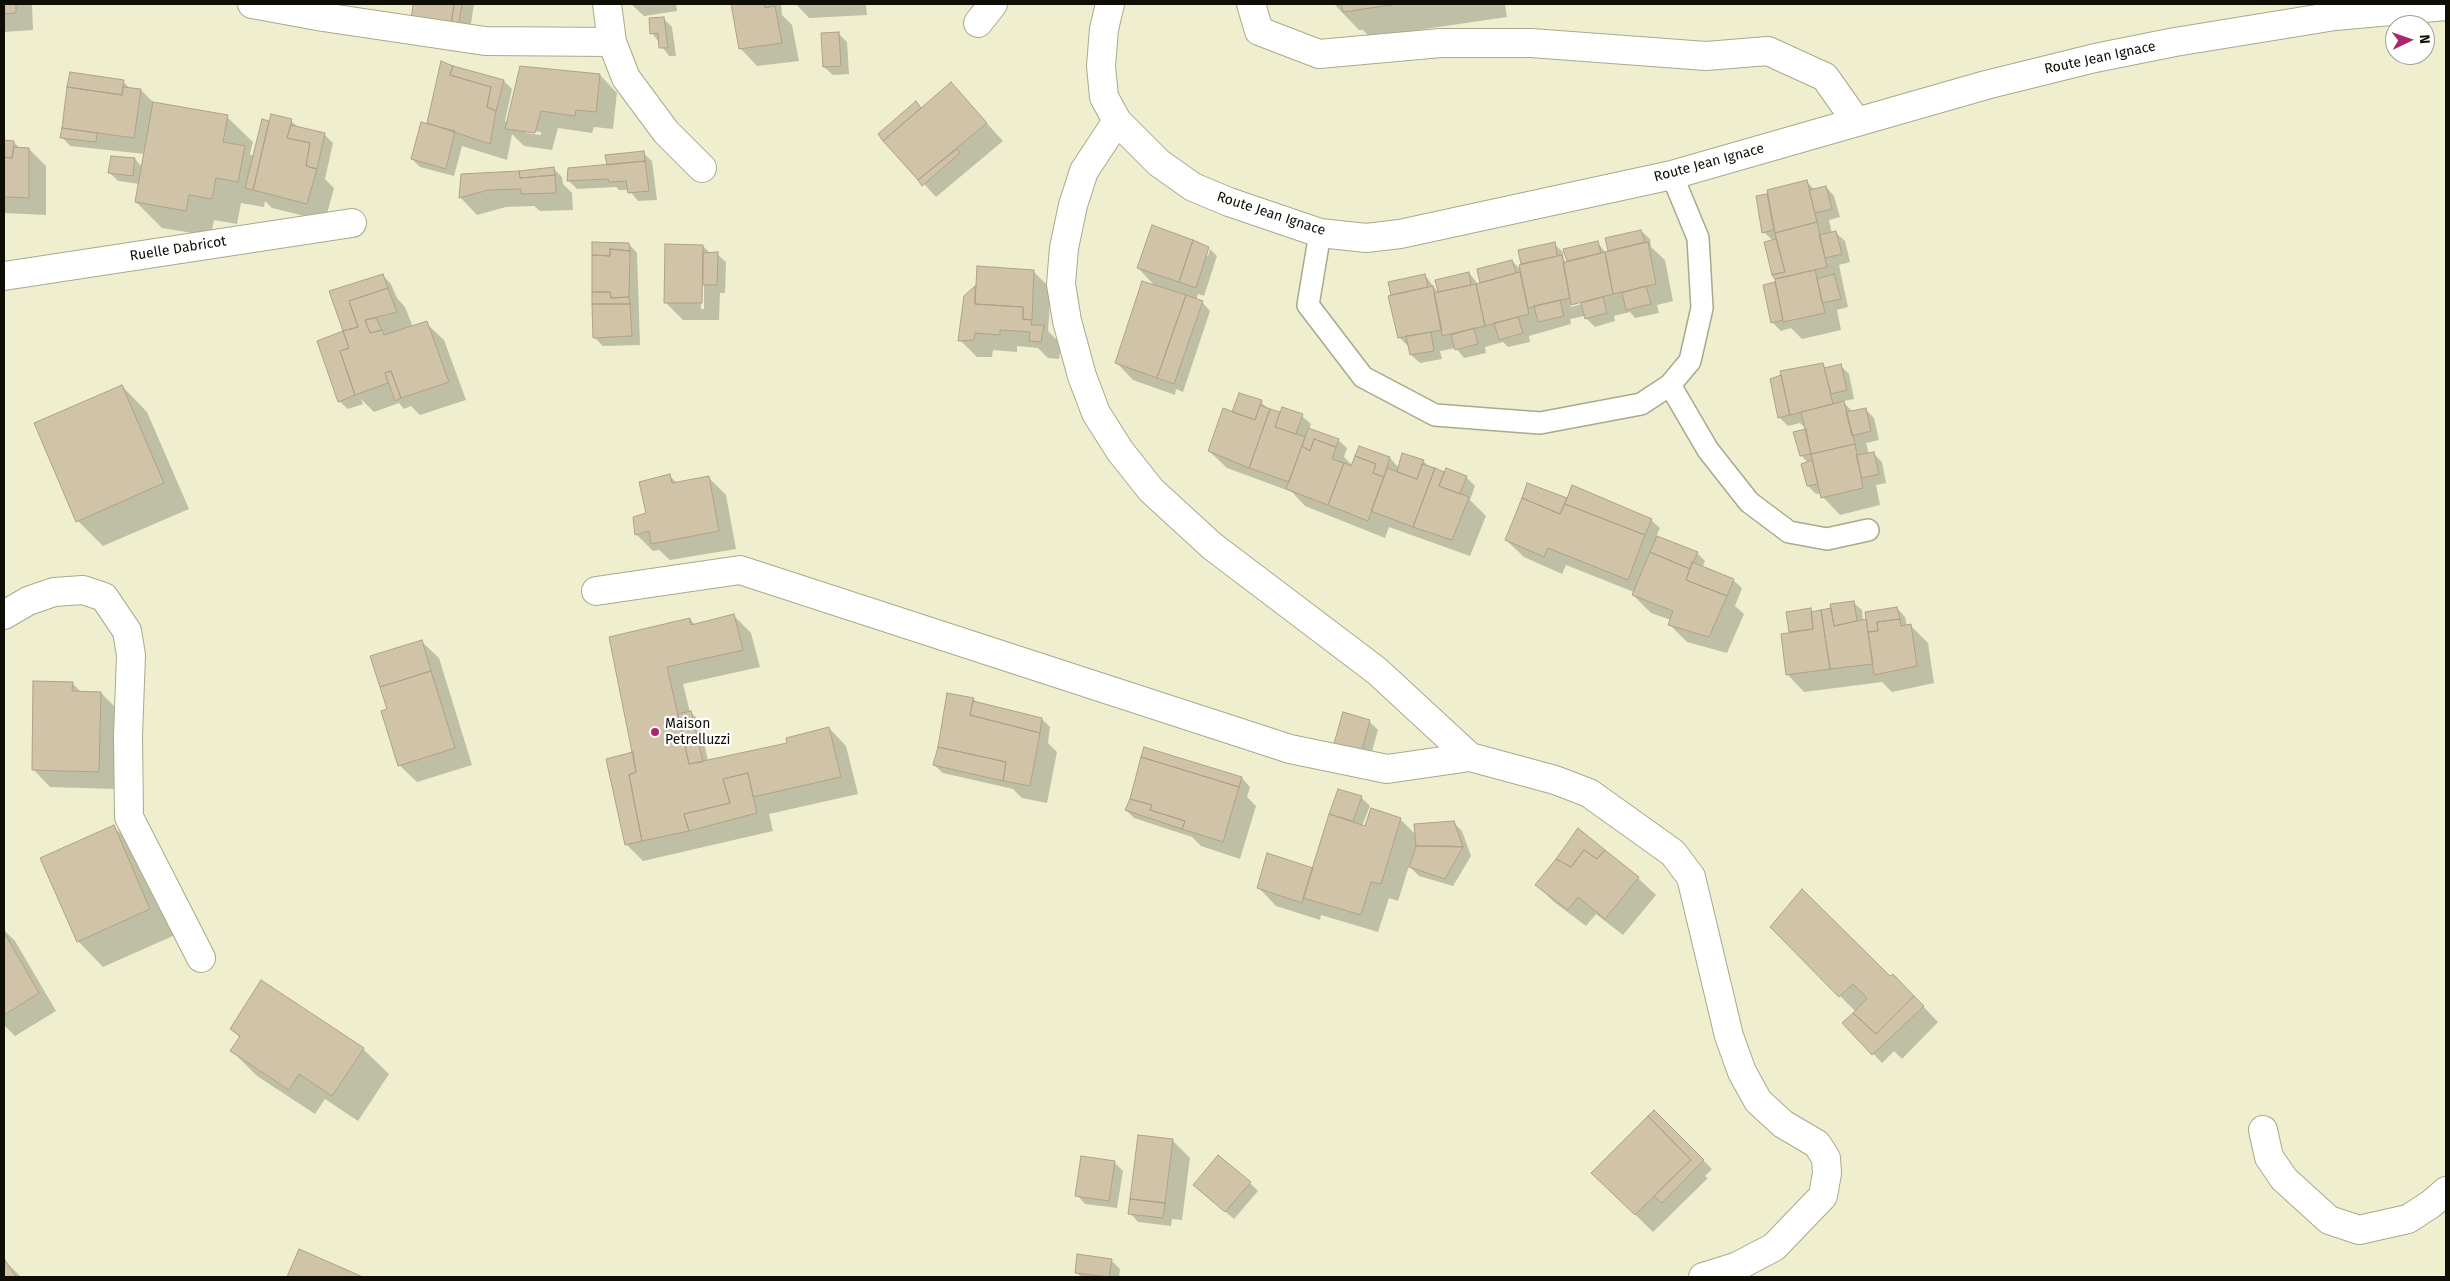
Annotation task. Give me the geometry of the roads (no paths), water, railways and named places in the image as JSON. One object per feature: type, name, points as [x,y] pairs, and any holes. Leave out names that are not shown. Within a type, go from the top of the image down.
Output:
[{"type":"street","points":[[252,4],[323,17],[485,41],[612,42]]},
{"type":"street","points":[[607,4],[612,42],[626,78],[644,106],[666,132],[702,168]]},
{"type":"street","name":"Route Jean Ignace","points":[[1110,4],[1104,29],[1101,66],[1104,97],[1117,121],[1159,163],[1193,187],[1229,202],[1320,233],[1366,238],[1400,234],[1672,174],[1986,85],[2096,58],[2175,42],[2335,16],[2446,6]]},
{"type":"street","points":[[1251,4],[1259,31],[1319,54],[1441,43],[1531,43],[1706,56],[1768,51],[1825,77],[1856,121]]},
{"type":"street","points":[[1117,121],[1084,171],[1073,205],[1064,248],[1061,284],[1067,321],[1079,367],[1096,413],[1120,451],[1152,490],[1212,546],[1377,671],[1470,757]]},
{"type":"street","name":"Ruelle Dabricot","points":[[4,276],[352,223]]},
{"type":"street","points":[[596,591],[740,570],[1290,749],[1387,768],[1470,757],[1555,780],[1589,793],[1673,853],[1691,877],[1729,1036],[1742,1072],[1758,1101],[1784,1124],[1817,1144],[1826,1158],[1827,1173],[1823,1196],[1774,1246],[1738,1266],[1703,1277]]},
{"type":"street","points":[[4,615],[28,600],[54,592],[83,590],[104,597],[127,631],[131,655],[128,736],[129,817],[201,958]]},
{"type":"street","points":[[2263,1130],[2269,1157],[2284,1180],[2329,1220],[2359,1230],[2408,1219],[2432,1204],[2446,1191]]},
{"type":"lane","points":[[1320,233],[1308,305],[1363,377],[1435,415],[1540,423],[1641,404],[1670,385],[1690,361],[1702,308],[1698,238],[1672,174]]},
{"type":"lane","points":[[1670,385],[1708,450],[1749,502],[1789,532],[1827,539],[1868,530]]},
{"type":"place","name":"Maison Petrelluzzi","points":[[655,732]]}]
